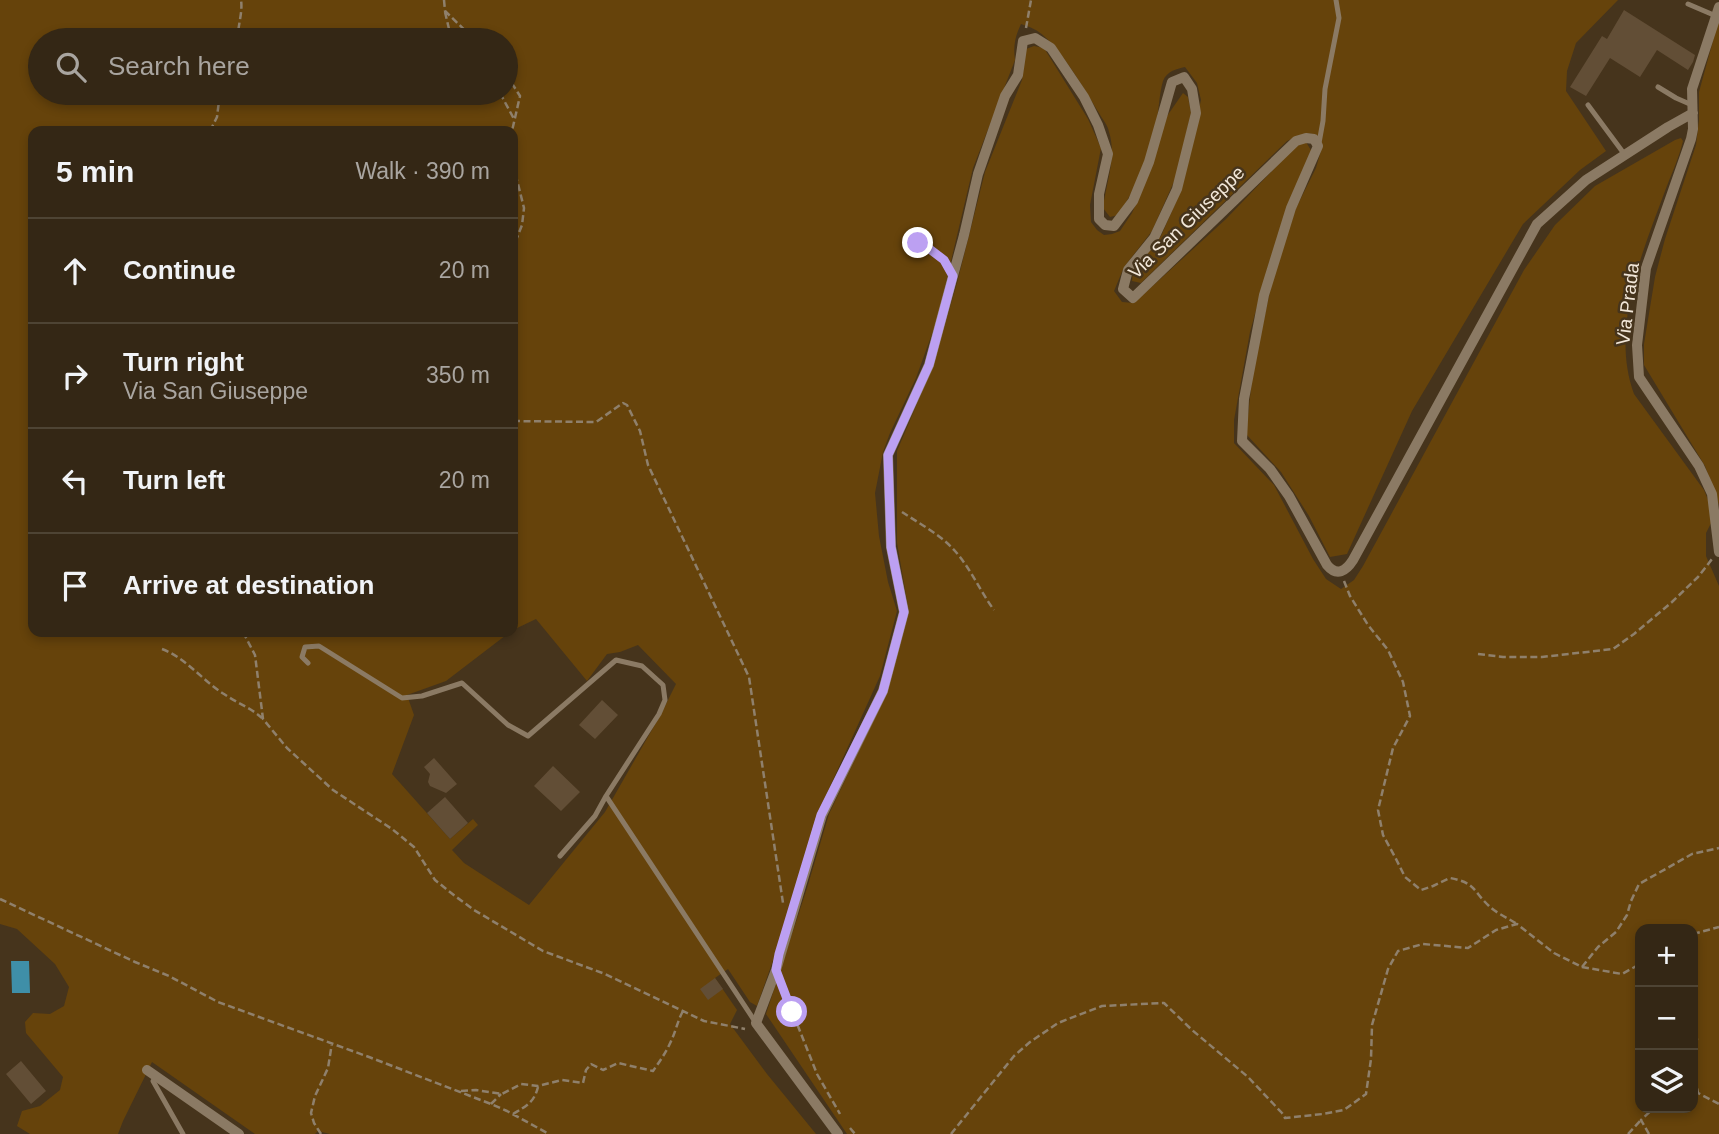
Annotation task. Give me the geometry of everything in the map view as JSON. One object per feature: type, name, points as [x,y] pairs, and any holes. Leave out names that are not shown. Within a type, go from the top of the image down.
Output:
[{"type":"street","name":"Via Prada","points":[[1718,12],[1692,89],[1693,129],[1688,149],[1646,268],[1637,345],[1639,377],[1699,466],[1712,494],[1718,550]]},
{"type":"street","name":"Via San Giuseppe","points":[[1023,41],[1035,38],[1051,48],[1084,97],[1098,125],[1108,153],[1098,194],[1100,219],[1105,225],[1114,226],[1133,201],[1149,162],[1172,82],[1184,77],[1192,89],[1196,113],[1177,189],[1154,238],[1128,270],[1123,289],[1133,298],[1296,141],[1314,139],[1318,146]]},
{"type":"street","points":[[838,1134],[759,1027],[821,815],[883,691],[904,612],[891,547],[888,455],[929,365],[978,174],[1005,96],[1018,75],[1023,41]]},
{"type":"street","points":[[1318,146],[1291,208],[1264,295],[1244,399],[1242,441],[1270,470],[1289,496],[1327,565],[1331,570],[1339,572],[1348,568],[1536,225],[1586,180],[1693,109]]},
{"type":"street","points":[[147,1070],[239,1134]]},
{"type":"lane","points":[[1318,146],[1325,89],[1339,18],[1336,0]]},
{"type":"lane","points":[[1688,4],[1718,12]]},
{"type":"lane","points":[[1658,87],[1693,109]]},
{"type":"lane","points":[[1588,105],[1625,155]]},
{"type":"lane","points":[[308,663],[302,657],[305,647],[319,646],[402,698],[422,696],[462,683],[508,725],[528,736],[616,660],[642,666],[663,685],[665,700],[659,714],[595,816],[560,856]]},
{"type":"lane","points":[[569,686],[576,694]]},
{"type":"lane","points":[[606,796],[759,1027]]},
{"type":"lane","points":[[147,1070],[183,1134]]},
{"type":"path","points":[[238,28],[241,0]]},
{"type":"path","points":[[444,0],[449,28]]},
{"type":"path","points":[[1023,41],[1031,0]]},
{"type":"path","points":[[445,11],[463,28]]},
{"type":"path","points":[[212,126],[218,105]]},
{"type":"path","points":[[506,105],[514,119]]},
{"type":"path","points":[[513,126],[518,105]]},
{"type":"path","points":[[518,184],[524,208],[518,235]]},
{"type":"path","points":[[910,244],[918,243],[927,247],[944,260],[953,276]]},
{"type":"path","points":[[518,421],[596,422],[623,403],[626,405],[640,431],[648,465],[749,677],[783,903]]},
{"type":"path","points":[[890,506],[946,541],[975,578],[985,599],[994,610]]},
{"type":"path","points":[[1478,654],[1542,657],[1613,649],[1672,602],[1698,577],[1718,550]]},
{"type":"path","points":[[1339,572],[1350,597],[1388,650],[1403,682],[1410,716],[1393,748],[1378,810],[1383,835],[1405,877],[1421,890],[1450,877],[1465,881],[1490,908],[1506,916],[1554,953],[1582,967],[1622,974],[1635,967]]},
{"type":"path","points":[[246,637],[255,655],[263,719]]},
{"type":"path","points":[[162,649],[180,659],[225,695],[250,708],[287,748],[333,790],[414,847],[435,880],[474,910],[543,951],[605,974],[704,1021],[759,1027]]},
{"type":"path","points":[[1582,967],[1598,947],[1616,932],[1627,915],[1639,884],[1692,855],[1719,848]]},
{"type":"path","points":[[0,899],[169,976],[218,1002],[491,1104],[549,1134]]},
{"type":"path","points":[[951,1134],[1014,1056],[1030,1041],[1058,1023],[1083,1012],[1102,1006],[1129,1003],[1164,1003],[1248,1077],[1285,1118],[1344,1110],[1366,1094],[1372,1025],[1388,969],[1398,951],[1423,944],[1468,948],[1496,930],[1517,924]]},
{"type":"path","points":[[1698,933],[1719,927]]},
{"type":"path","points":[[776,970],[817,1074],[842,1117]]},
{"type":"path","points":[[491,1104],[517,1085],[538,1086],[562,1080],[583,1083],[586,1070],[591,1064],[603,1070],[618,1063],[653,1071],[668,1047],[683,1011]]},
{"type":"path","points":[[321,1134],[311,1113],[315,1096],[328,1068],[332,1043]]},
{"type":"path","points":[[513,1114],[536,1097],[538,1086]]},
{"type":"path","points":[[459,1092],[476,1090],[502,1094]]},
{"type":"path","points":[[1698,1093],[1719,1104]]},
{"type":"path","points":[[1628,1134],[1649,1113]]},
{"type":"path","points":[[1641,1120],[1649,1134]]},
{"type":"shaded area","points":[[0,0],[1618,0],[1576,43],[1567,71],[1566,91],[1606,151],[1580,170],[1523,224],[1412,411],[1347,554],[1330,557],[1309,516],[1281,472],[1246,434],[1253,370],[1274,273],[1296,208],[1316,168],[1322,147],[1318,136],[1306,134],[1287,141],[1141,283],[1132,281],[1133,270],[1161,236],[1179,195],[1201,100],[1197,83],[1185,67],[1172,71],[1165,78],[1146,160],[1125,205],[1118,215],[1110,217],[1103,208],[1112,151],[1107,127],[1060,53],[1040,32],[1021,24],[1015,42],[1015,60],[973,168],[937,320],[916,378],[883,452],[875,493],[879,536],[897,611],[880,676],[818,813],[757,1006],[750,1002],[728,969],[715,978],[737,1010],[730,1024],[816,1134],[330,1134],[318,1131],[315,1134],[255,1134],[152,1062],[118,1134],[30,1134],[17,1126],[22,1111],[40,1106],[60,1090],[63,1077],[26,1033],[25,1022],[33,1013],[50,1014],[64,1006],[69,987],[55,964],[17,929],[0,924]]},
{"type":"shaded area","points":[[1719,19],[1719,505],[1705,466],[1644,365],[1644,344],[1655,277],[1696,145],[1699,92]]},
{"type":"shaded area","points":[[1034,46],[1044,48],[1088,119],[1101,148],[1090,205],[1091,222],[1104,235],[1120,231],[1132,213],[1151,169],[1165,119],[1183,93],[1188,97],[1191,113],[1176,177],[1152,231],[1124,267],[1114,291],[1122,302],[1134,303],[1226,219],[1297,145],[1306,142],[1312,152],[1269,263],[1250,332],[1234,420],[1234,443],[1274,485],[1313,559],[1326,579],[1341,589],[1354,580],[1363,566],[1524,270],[1555,225],[1595,186],[1675,140],[1681,138],[1683,141],[1639,265],[1627,317],[1625,343],[1627,369],[1634,394],[1704,490],[1711,507],[1712,521],[1706,533],[1706,556],[1719,586],[1719,1134],[847,1134],[766,1014],[829,814],[887,692],[909,612],[897,543],[897,451],[933,366],[985,172],[1022,80],[1026,49]]},
{"type":"water","points":[[11,961],[29,961],[30,993],[12,993]]},
{"type":"building","points":[[1624,10],[1695,55],[1688,70],[1657,50],[1640,77],[1610,58],[1586,96],[1570,87],[1602,36],[1607,39]]},
{"type":"building","points":[[602,700],[618,715],[595,739],[579,725]]},
{"type":"building","points":[[434,758],[457,784],[446,793],[430,786],[428,782],[430,774],[424,767]]},
{"type":"building","points":[[553,766],[580,792],[561,811],[534,786]]},
{"type":"building","points":[[445,797],[468,823],[450,839],[427,813]]},
{"type":"building","points":[[715,978],[723,989],[708,1000],[700,989]]},
{"type":"building","points":[[21,1061],[46,1091],[31,1104],[6,1074]]},
{"type":"route","points":[[792,1012],[776,970],[779,954],[821,815],[883,691],[904,612],[891,547],[888,455],[929,365],[953,276],[944,260],[918,243]]}]
